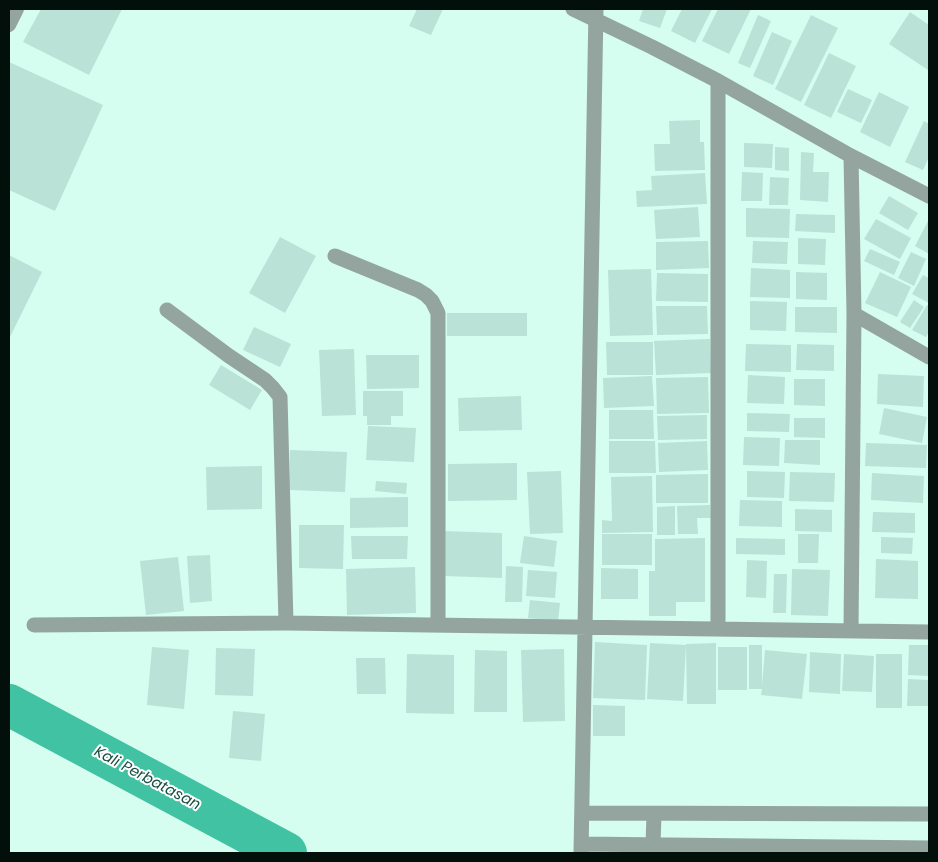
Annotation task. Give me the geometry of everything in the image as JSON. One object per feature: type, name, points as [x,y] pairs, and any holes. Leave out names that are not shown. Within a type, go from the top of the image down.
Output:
[{"type":"street","points":[[573,9],[596,14],[652,47],[718,81],[851,156],[929,196]]},
{"type":"street","points":[[596,14],[581,849],[653,845],[929,848]]},
{"type":"street","points":[[718,81],[718,629]]},
{"type":"street","points":[[851,156],[854,314],[851,631]]},
{"type":"street","points":[[335,256],[418,290],[432,301],[438,312],[438,625]]},
{"type":"street","points":[[167,310],[265,380],[280,397],[286,623]]},
{"type":"street","points":[[854,314],[929,357]]},
{"type":"street","points":[[34,625],[286,623],[929,632]]},
{"type":"street","points":[[582,814],[929,814]]},
{"type":"street","points":[[653,845],[654,814]]},
{"type":"lane","points":[[9,25],[17,9]]},
{"type":"building","points":[[41,9],[122,9],[89,75],[23,42]]},
{"type":"building","points":[[417,9],[443,9],[431,35],[409,26]]},
{"type":"building","points":[[643,9],[667,9],[660,28],[639,21]]},
{"type":"building","points":[[682,9],[712,9],[695,43],[671,31]]},
{"type":"building","points":[[718,9],[751,9],[729,54],[702,41]]},
{"type":"building","points":[[910,12],[929,25],[928,70],[889,44]]},
{"type":"building","points":[[758,15],[771,21],[750,68],[738,63]]},
{"type":"building","points":[[811,15],[838,28],[801,102],[775,89]]},
{"type":"building","points":[[772,32],[792,41],[773,85],[753,76]]},
{"type":"building","points":[[829,53],[856,66],[831,118],[804,105]]},
{"type":"building","points":[[9,62],[103,105],[55,211],[9,190]]},
{"type":"building","points":[[848,89],[872,100],[861,123],[837,112]]},
{"type":"building","points":[[879,92],[909,107],[890,147],[860,132]]},
{"type":"building","points":[[700,120],[700,142],[704,142],[705,170],[655,171],[654,144],[670,144],[669,121]]},
{"type":"building","points":[[924,121],[929,124],[929,157],[923,170],[905,162]]},
{"type":"building","points":[[744,143],[773,144],[772,168],[744,167]]},
{"type":"building","points":[[775,147],[789,148],[789,171],[775,170]]},
{"type":"building","points":[[801,152],[814,153],[813,172],[829,172],[828,202],[800,200]]},
{"type":"building","points":[[742,172],[763,173],[762,201],[741,201]]},
{"type":"building","points":[[705,173],[707,204],[637,207],[636,191],[652,190],[651,176]]},
{"type":"building","points":[[770,177],[789,178],[788,205],[769,205]]},
{"type":"building","points":[[889,196],[918,213],[908,230],[879,213]]},
{"type":"building","points":[[698,207],[700,237],[656,239],[654,210]]},
{"type":"building","points":[[746,208],[790,209],[789,238],[746,237]]},
{"type":"building","points":[[796,214],[835,215],[835,233],[795,231]]},
{"type":"building","points":[[876,219],[911,238],[900,259],[864,239]]},
{"type":"building","points":[[929,219],[929,254],[915,246]]},
{"type":"building","points":[[280,237],[316,256],[285,313],[249,293]]},
{"type":"building","points":[[798,238],[826,239],[825,265],[798,264]]},
{"type":"building","points":[[708,241],[709,268],[656,270],[656,242]]},
{"type":"building","points":[[753,241],[788,242],[787,264],[752,263]]},
{"type":"building","points":[[870,249],[900,262],[894,275],[864,261]]},
{"type":"building","points":[[911,252],[926,259],[914,286],[898,278]]},
{"type":"building","points":[[9,255],[42,272],[9,339]]},
{"type":"building","points":[[751,268],[790,270],[790,298],[750,297]]},
{"type":"building","points":[[651,269],[653,335],[610,336],[608,270]]},
{"type":"building","points":[[796,272],[827,273],[827,300],[796,299]]},
{"type":"building","points":[[880,272],[911,287],[897,317],[865,303]]},
{"type":"building","points":[[657,273],[708,274],[708,302],[656,301]]},
{"type":"building","points":[[923,275],[929,278],[929,303],[912,294]]},
{"type":"building","points":[[914,300],[924,307],[910,328],[900,322]]},
{"type":"building","points":[[750,301],[787,302],[786,331],[750,330]]},
{"type":"building","points":[[927,305],[929,306],[929,332],[926,337],[912,330]]},
{"type":"building","points":[[656,306],[707,306],[708,334],[657,335]]},
{"type":"building","points":[[795,307],[837,307],[837,333],[795,332]]},
{"type":"building","points":[[447,313],[527,313],[527,336],[447,336]]},
{"type":"building","points":[[254,327],[291,344],[280,367],[243,350]]},
{"type":"building","points":[[710,339],[711,373],[656,375],[654,341]]},
{"type":"building","points":[[606,342],[653,342],[653,375],[607,375]]},
{"type":"building","points":[[746,344],[791,345],[791,372],[745,371]]},
{"type":"building","points":[[797,344],[834,345],[834,371],[796,370]]},
{"type":"building","points":[[354,349],[356,415],[322,416],[319,350]]},
{"type":"building","points":[[366,355],[419,355],[419,388],[367,389]]},
{"type":"building","points":[[221,365],[262,390],[250,410],[209,385]]},
{"type":"building","points":[[878,374],[924,376],[923,407],[877,404]]},
{"type":"building","points":[[748,375],[785,377],[784,404],[747,403]]},
{"type":"building","points":[[652,376],[654,406],[604,408],[603,378]]},
{"type":"building","points":[[708,377],[709,413],[657,414],[656,378]]},
{"type":"building","points":[[794,379],[825,379],[825,406],[794,405]]},
{"type":"building","points":[[363,391],[403,391],[403,416],[391,416],[391,425],[367,425],[367,416],[363,416]]},
{"type":"building","points":[[521,396],[522,430],[459,431],[458,398]]},
{"type":"building","points":[[884,408],[927,417],[922,443],[879,434]]},
{"type":"building","points":[[609,410],[653,410],[654,439],[609,439]]},
{"type":"building","points":[[747,413],[790,414],[789,432],[747,431]]},
{"type":"building","points":[[707,415],[707,439],[658,440],[657,416]]},
{"type":"building","points":[[794,418],[825,418],[825,438],[794,437]]},
{"type":"building","points":[[368,426],[416,428],[414,462],[366,460]]},
{"type":"building","points":[[744,437],[780,438],[779,466],[743,465]]},
{"type":"building","points":[[785,440],[820,440],[820,465],[784,463]]},
{"type":"building","points":[[609,441],[655,441],[656,473],[609,473]]},
{"type":"building","points":[[707,441],[708,470],[659,472],[658,443]]},
{"type":"building","points":[[866,443],[927,445],[926,468],[865,466]]},
{"type":"building","points":[[290,450],[347,452],[345,492],[289,490]]},
{"type":"building","points":[[517,463],[517,500],[448,501],[448,464]]},
{"type":"building","points":[[262,466],[262,509],[207,510],[206,467]]},
{"type":"building","points":[[561,471],[563,533],[530,534],[527,472]]},
{"type":"building","points":[[747,471],[785,472],[784,498],[747,497]]},
{"type":"building","points":[[790,472],[835,473],[834,502],[789,501]]},
{"type":"building","points":[[872,473],[924,476],[923,503],[871,500]]},
{"type":"building","points":[[708,474],[708,503],[656,503],[656,475]]},
{"type":"building","points":[[652,476],[653,532],[602,533],[602,520],[612,521],[611,477]]},
{"type":"building","points":[[376,481],[407,483],[406,494],[375,491]]},
{"type":"building","points":[[408,497],[408,527],[350,528],[350,498]]},
{"type":"building","points":[[740,500],[782,501],[782,527],[739,526]]},
{"type":"building","points":[[710,505],[711,518],[697,518],[698,534],[678,534],[677,506]]},
{"type":"building","points":[[675,506],[675,535],[657,535],[657,507]]},
{"type":"building","points":[[795,509],[832,510],[832,532],[795,531]]},
{"type":"building","points":[[873,512],[915,513],[915,533],[872,532]]},
{"type":"building","points":[[299,525],[344,525],[343,569],[299,568]]},
{"type":"building","points":[[444,531],[502,533],[502,578],[443,576]]},
{"type":"building","points":[[602,534],[652,534],[652,565],[602,565]]},
{"type":"building","points":[[798,534],[819,534],[818,563],[798,563]]},
{"type":"building","points":[[351,536],[408,536],[407,559],[352,559]]},
{"type":"building","points":[[524,536],[557,541],[554,567],[520,563]]},
{"type":"building","points":[[881,537],[913,538],[912,554],[881,553]]},
{"type":"building","points":[[705,538],[705,602],[676,602],[676,616],[649,616],[649,571],[655,571],[655,539]]},
{"type":"building","points":[[736,538],[785,539],[785,555],[736,554]]},
{"type":"building","points":[[210,555],[212,601],[190,603],[187,556]]},
{"type":"building","points":[[178,557],[184,611],[146,615],[140,561]]},
{"type":"building","points":[[876,559],[918,561],[918,599],[875,598]]},
{"type":"building","points":[[747,560],[767,561],[766,598],[746,597]]},
{"type":"building","points":[[506,566],[523,567],[522,602],[505,602]]},
{"type":"building","points":[[415,567],[416,613],[347,615],[346,569]]},
{"type":"building","points":[[601,568],[638,569],[638,599],[601,599]]},
{"type":"building","points":[[792,569],[830,570],[828,616],[791,615]]},
{"type":"building","points":[[528,570],[557,572],[555,598],[526,596]]},
{"type":"building","points":[[774,574],[787,574],[786,613],[773,613]]},
{"type":"building","points":[[530,600],[560,603],[558,621],[528,618]]},
{"type":"building","points":[[595,642],[647,645],[645,700],[593,698]]},
{"type":"building","points":[[650,643],[686,645],[683,701],[647,699]]},
{"type":"building","points":[[716,643],[716,704],[687,704],[686,644]]},
{"type":"building","points":[[749,645],[762,645],[762,686],[765,650],[807,654],[802,699],[761,695],[762,689],[749,689]]},
{"type":"building","points":[[909,645],[929,645],[929,676],[908,675]]},
{"type":"building","points":[[152,647],[189,650],[184,709],[147,705]]},
{"type":"building","points":[[718,647],[747,647],[747,690],[718,690]]},
{"type":"building","points":[[216,648],[255,649],[253,696],[215,695]]},
{"type":"building","points":[[564,649],[565,721],[523,722],[521,650]]},
{"type":"building","points":[[475,650],[507,651],[507,712],[474,712]]},
{"type":"building","points":[[810,652],[841,654],[840,694],[809,692]]},
{"type":"building","points":[[407,654],[454,655],[454,714],[406,713]]},
{"type":"building","points":[[844,654],[874,656],[872,692],[842,691]]},
{"type":"building","points":[[876,654],[902,654],[902,708],[876,708]]},
{"type":"building","points":[[356,658],[385,658],[386,694],[357,694]]},
{"type":"building","points":[[908,679],[929,680],[929,706],[907,706]]},
{"type":"building","points":[[593,705],[625,706],[625,736],[593,736]]},
{"type":"building","points":[[233,711],[265,714],[261,761],[229,758]]},
{"type":"waterway","name":"Kali Perbatasan","points":[[9,705],[286,853]]}]
